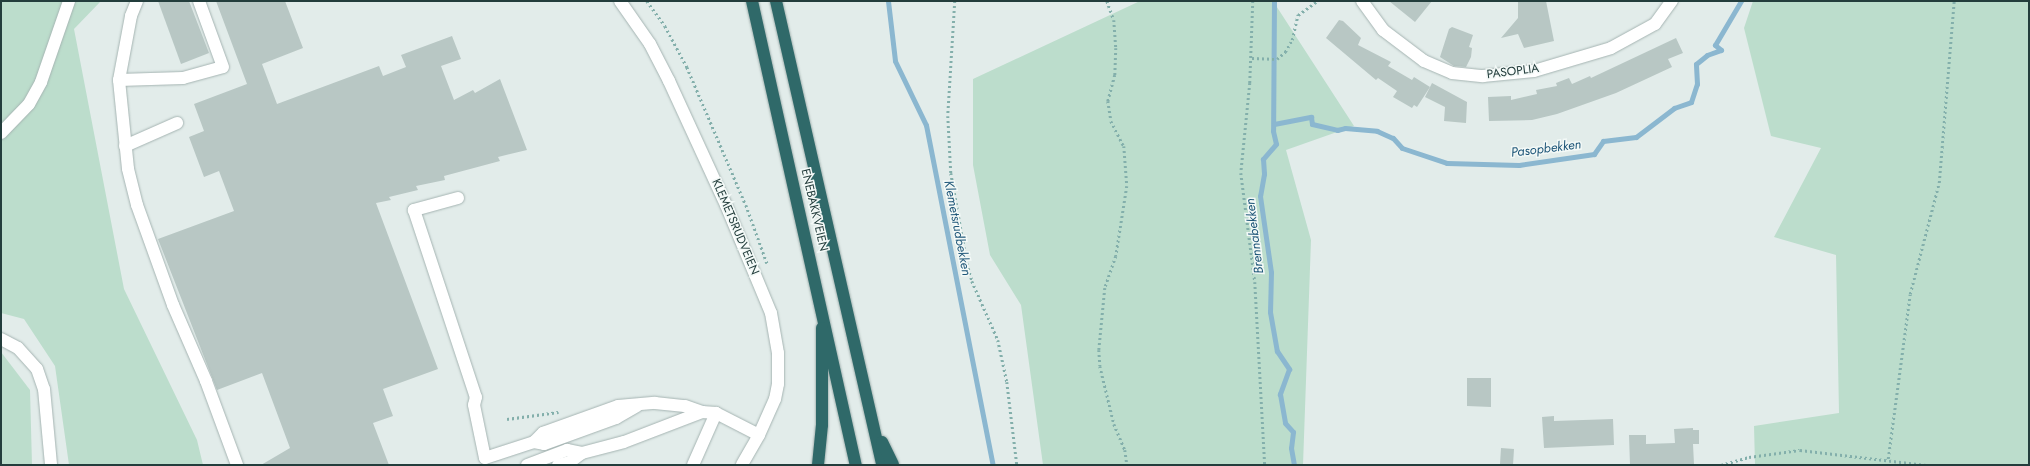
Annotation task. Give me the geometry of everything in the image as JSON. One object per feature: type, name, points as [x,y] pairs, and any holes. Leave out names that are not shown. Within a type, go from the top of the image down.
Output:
[{"type":"highway","name":"ENEBAKKVEIEN","points":[[752,1],[856,465]]},
{"type":"highway","name":"ENEBAKKVEIEN","points":[[776,1],[873,422]]},
{"type":"highway","points":[[818,465],[822,425],[821,305]]},
{"type":"highway","points":[[873,422],[882,465]]},
{"type":"highway","points":[[873,422],[892,465]]},
{"type":"street","points":[[1,133],[29,104],[41,82],[69,1]]},
{"type":"street","points":[[137,1],[131,16],[119,80],[128,169],[144,225],[172,305],[206,381],[237,465]]},
{"type":"street","points":[[119,80],[183,78],[223,67],[199,1]]},
{"type":"street","name":"KLEMETSRUDVEIEN","points":[[620,1],[650,44],[669,81],[726,205],[771,313],[780,371],[775,399],[759,435],[742,465]]},
{"type":"street","name":"PASOPLIA","points":[[1362,1],[1383,30],[1424,61],[1452,73],[1483,76],[1534,71],[1611,48],[1655,24],[1672,1]]},
{"type":"street","points":[[126,146],[177,123]]},
{"type":"street","points":[[458,198],[414,210],[476,397],[474,405],[484,462],[534,442],[543,433],[612,408],[663,404],[685,406],[702,412],[716,413],[759,435]]},
{"type":"street","points":[[1,339],[18,348],[37,369],[44,389],[51,465]]},
{"type":"street","points":[[558,465],[570,462],[582,453],[624,442],[702,412]]},
{"type":"street","points":[[693,465],[716,413]]},
{"type":"street","points":[[527,465],[567,450],[582,453]]},
{"type":"path","points":[[647,1],[665,26],[686,67],[746,205],[768,268]]},
{"type":"path","points":[[955,1],[948,116],[951,173],[969,269],[998,340],[1007,382],[1017,465]]},
{"type":"path","points":[[1107,1],[1114,20],[1116,48],[1115,75],[1108,101],[1111,121],[1124,146],[1127,186],[1116,256],[1105,288],[1099,350],[1100,366],[1114,424],[1125,450],[1127,465]]},
{"type":"path","points":[[1253,1],[1252,58],[1241,173],[1254,282],[1265,465]]},
{"type":"path","points":[[1252,58],[1277,59],[1285,52],[1292,40],[1298,16],[1317,1]]},
{"type":"path","points":[[1888,459],[1910,294],[1939,183],[1954,1]]},
{"type":"path","points":[[507,419],[563,412]]},
{"type":"path","points":[[1721,465],[1749,457],[1800,450],[1888,459],[1926,465]]},
{"type":"green space","points":[[1,1],[101,1],[74,29],[124,289],[197,440],[203,465],[69,465],[55,366],[24,319],[1,313]]},
{"type":"green space","points":[[1140,1],[1273,1],[1354,126],[1286,150],[1311,240],[1303,465],[1043,465],[1021,305],[990,255],[973,165],[973,79]]},
{"type":"green space","points":[[1753,1],[2029,1],[2029,465],[1755,465],[1754,426],[1839,413],[1836,255],[1774,237],[1821,148],[1771,136],[1744,28]]},
{"type":"green space","points":[[1,352],[30,390],[32,465],[1,465]]},
{"type":"building","points":[[158,1],[189,1],[209,53],[181,64]]},
{"type":"building","points":[[216,1],[285,1],[303,48],[262,64],[277,104],[379,66],[383,76],[406,67],[401,55],[452,36],[461,59],[441,66],[454,100],[473,90],[475,93],[500,79],[527,150],[498,157],[500,161],[444,176],[445,180],[416,186],[418,190],[389,197],[391,200],[376,203],[438,369],[383,389],[393,416],[373,423],[389,465],[261,465],[290,448],[262,373],[217,390],[158,239],[234,211],[219,171],[204,177],[189,137],[204,131],[194,104],[247,84]]},
{"type":"building","points":[[1389,1],[1432,1],[1415,22]]},
{"type":"building","points":[[1518,1],[1546,1],[1554,41],[1524,48],[1518,34],[1501,38],[1518,18]]},
{"type":"building","points":[[1339,20],[1343,21],[1361,38],[1358,45],[1391,62],[1388,66],[1412,80],[1414,77],[1430,87],[1417,107],[1414,105],[1412,108],[1393,97],[1397,91],[1378,78],[1376,80],[1326,38]]},
{"type":"building","points":[[1452,27],[1473,35],[1469,47],[1472,48],[1471,57],[1466,67],[1454,66],[1440,57],[1449,29]]},
{"type":"building","points":[[1676,38],[1683,53],[1668,59],[1672,67],[1616,93],[1557,114],[1532,120],[1489,121],[1488,97],[1511,96],[1511,100],[1537,94],[1536,90],[1557,86],[1556,83],[1569,78],[1572,84],[1590,76],[1591,78]]},
{"type":"building","points":[[1432,83],[1467,102],[1466,123],[1444,121],[1445,107],[1425,97]]},
{"type":"building","points":[[1467,378],[1491,378],[1491,407],[1467,406]]},
{"type":"building","points":[[1554,416],[1554,421],[1613,419],[1614,445],[1544,448],[1542,417]]},
{"type":"building","points":[[1693,428],[1693,430],[1699,430],[1699,444],[1693,444],[1694,464],[1630,465],[1629,435],[1646,435],[1646,444],[1675,443],[1674,429]]},
{"type":"building","points":[[1501,448],[1514,449],[1513,465],[1500,464]]},
{"type":"waterway","name":"Klemetsrudbekken","points":[[888,1],[895,61],[926,125],[993,465]]},
{"type":"waterway","name":"Brennabekken","points":[[1274,1],[1273,131],[1276,144],[1263,159],[1264,174],[1260,196],[1271,272],[1270,312],[1277,351],[1289,369],[1280,394],[1285,423],[1293,432],[1291,448],[1294,465]]},
{"type":"waterway","name":"Pasopbekken","points":[[1274,124],[1311,117],[1312,124],[1337,130],[1345,128],[1377,131],[1393,138],[1402,148],[1447,163],[1519,165],[1594,154],[1603,141],[1636,137],[1674,108],[1691,102],[1697,84],[1696,64],[1707,55],[1721,50],[1715,45],[1741,1]]}]
